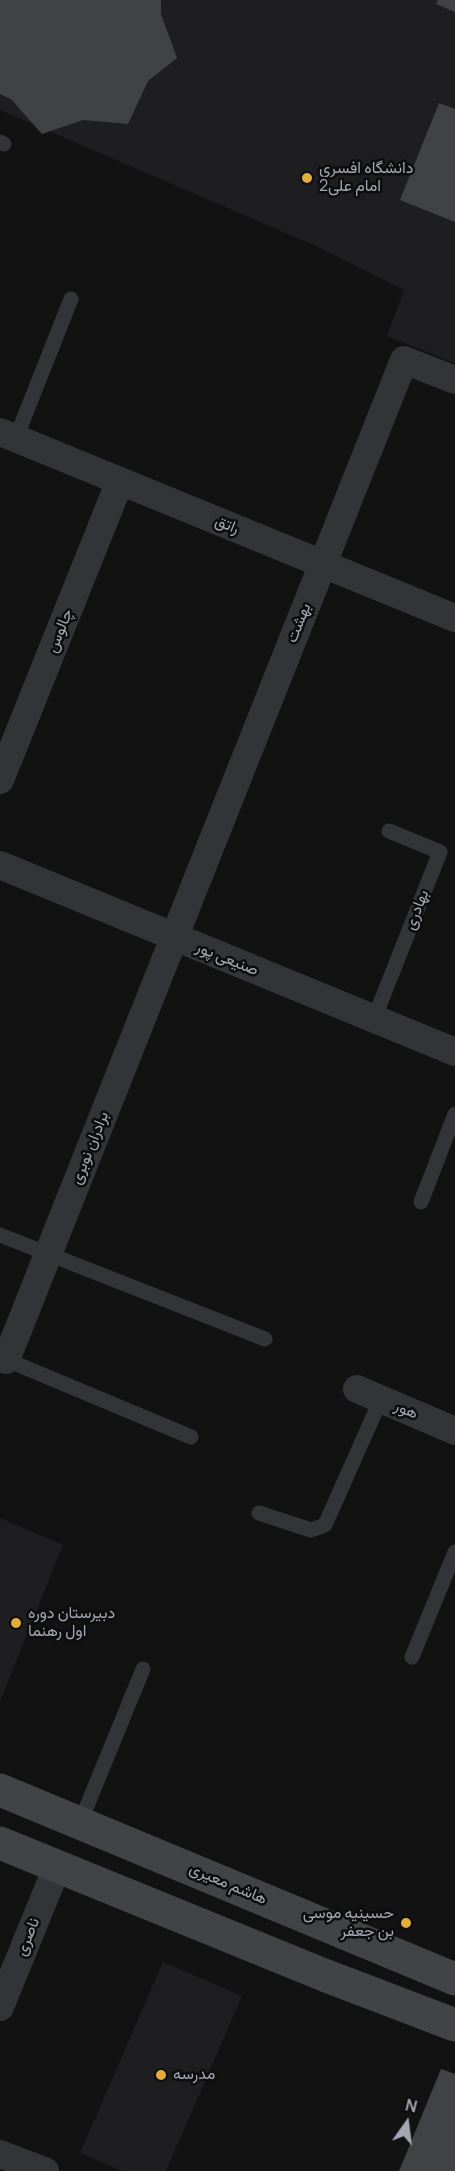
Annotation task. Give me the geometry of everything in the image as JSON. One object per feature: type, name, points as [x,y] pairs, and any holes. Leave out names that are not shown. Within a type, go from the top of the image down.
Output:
[{"type":"main road","name":"هاشم معیری","points":[[0,1790],[455,1979]]},
{"type":"main road","points":[[0,1844],[324,1975],[455,2025]]},
{"type":"street","name":"بهشت","points":[[174,937],[404,360],[455,380]]},
{"type":"street","name":"راتق","points":[[8,435],[455,618]]},
{"type":"street","name":"چالوس","points":[[0,780],[120,481]]},
{"type":"street","name":"صنیعی پور","points":[[0,866],[455,1052]]},
{"type":"street","name":"برادران نوبری","points":[[3,1359],[48,1254],[174,937]]},
{"type":"street","name":"هور","points":[[369,1394],[455,1431]]},
{"type":"street","name":"ناصری","points":[[0,2007],[57,1867]]},
{"type":"street","points":[[0,2154],[45,2171]]},
{"type":"lane","points":[[8,435],[70,299]]},
{"type":"lane","name":"بهادری","points":[[374,1019],[440,852],[389,831]]},
{"type":"lane","points":[[421,1202],[455,1114]]},
{"type":"lane","points":[[0,1235],[265,1339]]},
{"type":"lane","points":[[3,1359],[191,1437]]},
{"type":"lane","points":[[259,1512],[311,1530],[325,1525],[369,1394]]},
{"type":"lane","points":[[412,1657],[455,1552]]},
{"type":"lane","points":[[80,1823],[143,1669]]},
{"type":"shaded area","name":"دانشگاه افسری امام علی2","points":[[0,0],[455,0],[455,363],[387,336],[404,290],[316,246],[0,110]]},
{"type":"shaded area","name":"دبیرستان دوره اول رهنما","points":[[0,1518],[63,1545],[0,1701]]},
{"type":"shaded area","name":"مدرسه","points":[[163,1962],[242,1996],[166,2171],[122,2171],[80,2153]]},
{"type":"building","points":[[0,0],[161,0],[161,14],[177,58],[148,81],[128,124],[83,120],[42,134],[11,99],[0,94]]},
{"type":"building","points":[[438,0],[455,0],[455,12],[436,4]]},
{"type":"building","points":[[439,103],[455,109],[455,222],[400,200]]},
{"type":"building","points":[[441,2069],[455,2074],[455,2171],[399,2171]]},
{"type":"place","name":"دانشگاه افسری امام علی2","points":[[307,178]]},
{"type":"place","name":"دبیرستان دوره اول رهنما","points":[[16,1623]]},
{"type":"place","name":"حسینیه موسی بن جعفر","points":[[406,1923]]},
{"type":"place","name":"مدرسه","points":[[161,2075]]}]
